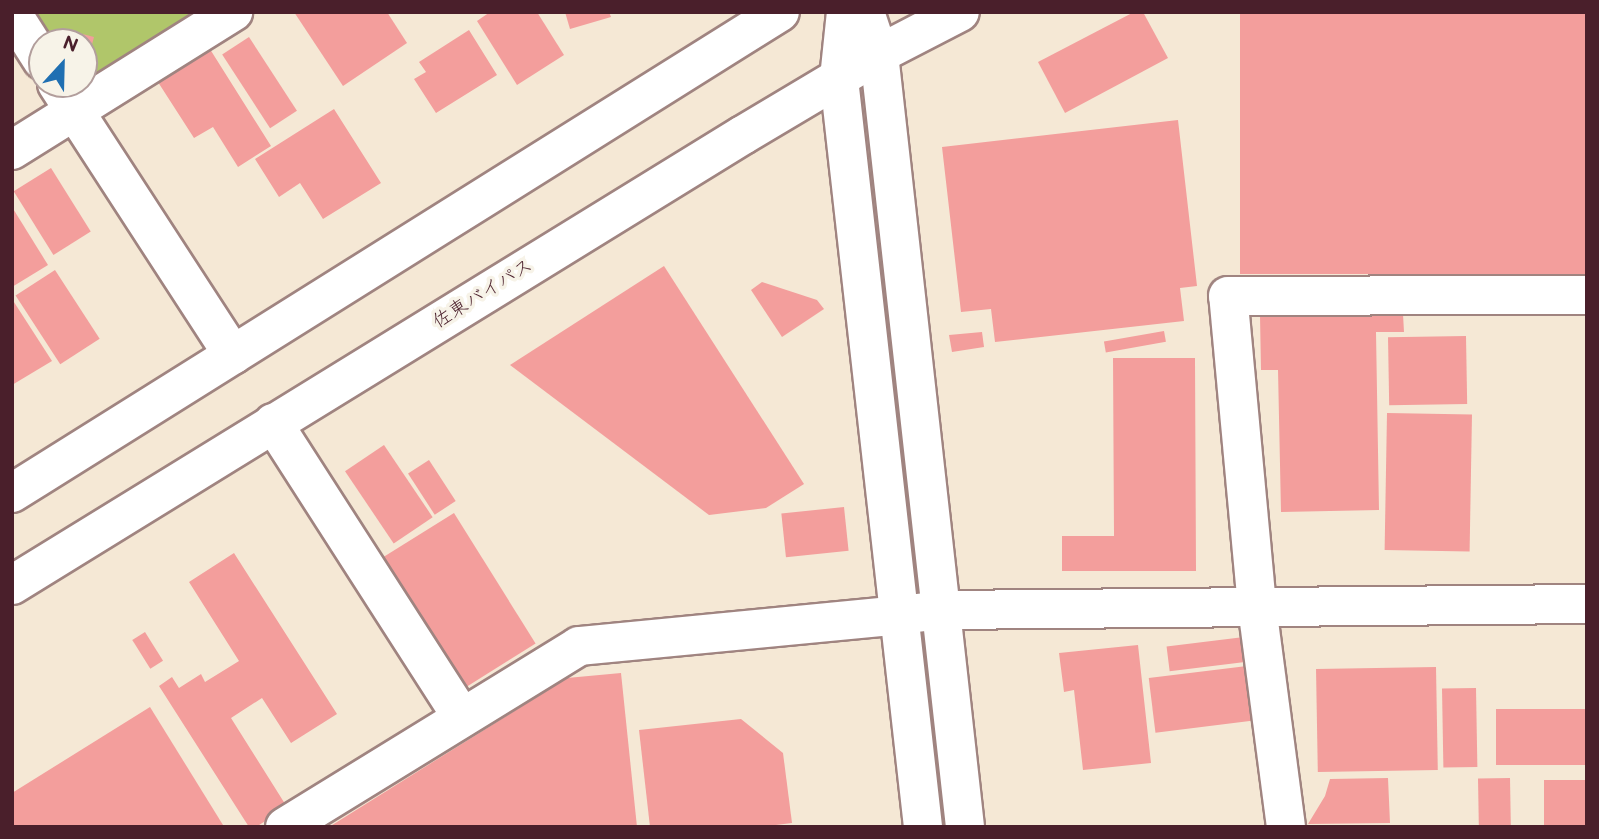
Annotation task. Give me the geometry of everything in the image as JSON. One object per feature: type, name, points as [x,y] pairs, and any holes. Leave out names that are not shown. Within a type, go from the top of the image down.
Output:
[{"type":"main road","points":[[98,81],[233,12]]},
{"type":"main road","points":[[12,494],[780,12]]},
{"type":"main road","points":[[846,12],[839,79],[923,827]]},
{"type":"main road","points":[[865,12],[879,54],[965,827]]},
{"type":"main road","name":"佐東バイパス","points":[[12,585],[743,135],[879,54],[960,12]]},
{"type":"main road","points":[[12,13],[28,38]]},
{"type":"main road","points":[[12,150],[65,98],[233,355]]},
{"type":"main road","points":[[1286,827],[1257,607],[1228,296],[1587,295]]},
{"type":"main road","points":[[273,423],[462,717]]},
{"type":"main road","points":[[285,827],[579,646],[942,610],[1587,604]]},
{"type":"green space","points":[[33,12],[198,12],[98,73],[98,28],[43,28]]},
{"type":"building","points":[[294,12],[387,12],[407,43],[343,86]]},
{"type":"building","points":[[490,12],[537,12],[564,55],[517,85],[477,21]]},
{"type":"building","points":[[565,12],[609,12],[611,17],[570,29]]},
{"type":"building","points":[[1134,12],[1143,12],[1168,58],[1065,113],[1038,62]]},
{"type":"building","points":[[1240,12],[1587,12],[1587,274],[1240,274]]},
{"type":"building","points":[[469,30],[497,75],[436,113],[414,79],[426,72],[419,62]]},
{"type":"building","points":[[249,37],[297,111],[270,128],[222,54]]},
{"type":"building","points":[[208,46],[271,146],[238,167],[213,127],[194,138],[156,79]]},
{"type":"building","points":[[334,109],[381,183],[323,219],[300,183],[279,197],[255,159]]},
{"type":"building","points":[[1178,120],[1197,286],[1180,288],[1184,321],[995,342],[991,309],[961,312],[942,147]]},
{"type":"building","points":[[51,168],[91,232],[53,255],[14,191]]},
{"type":"building","points":[[12,207],[48,265],[12,287]]},
{"type":"building","points":[[664,266],[804,484],[766,508],[709,515],[510,365]]},
{"type":"building","points":[[55,270],[100,339],[60,364],[16,296]]},
{"type":"building","points":[[762,282],[817,300],[824,309],[782,337],[751,290]]},
{"type":"building","points":[[12,299],[52,361],[12,385]]},
{"type":"building","points":[[1403,314],[1404,332],[1376,332],[1379,510],[1281,512],[1278,370],[1261,370],[1260,316]]},
{"type":"building","points":[[1164,331],[1166,342],[1106,352],[1104,342]]},
{"type":"building","points":[[982,332],[984,347],[952,352],[949,335]]},
{"type":"building","points":[[1466,336],[1467,404],[1389,405],[1388,337]]},
{"type":"building","points":[[1113,358],[1195,358],[1196,571],[1062,571],[1062,536],[1114,536]]},
{"type":"building","points":[[1387,413],[1472,414],[1470,551],[1385,550]]},
{"type":"building","points":[[384,445],[433,517],[394,543],[345,471]]},
{"type":"building","points":[[429,460],[456,501],[435,515],[408,474]]},
{"type":"building","points":[[844,507],[849,551],[786,557],[781,514]]},
{"type":"building","points":[[454,513],[536,644],[462,690],[380,559]]},
{"type":"building","points":[[234,553],[337,714],[291,743],[262,698],[231,718],[287,807],[256,827],[249,827],[159,686],[172,677],[179,688],[201,674],[205,682],[239,661],[189,582]]},
{"type":"building","points":[[145,632],[163,661],[150,669],[132,640]]},
{"type":"building","points":[[1244,637],[1247,662],[1170,671],[1167,647]]},
{"type":"building","points":[[1138,645],[1151,763],[1083,770],[1074,690],[1064,692],[1059,653]]},
{"type":"building","points":[[1247,666],[1254,721],[1155,733],[1149,678]]},
{"type":"building","points":[[1436,667],[1438,770],[1318,772],[1316,669]]},
{"type":"building","points":[[621,673],[637,827],[329,827],[567,678]]},
{"type":"building","points":[[1476,688],[1477,767],[1443,768],[1442,689]]},
{"type":"building","points":[[150,707],[223,825],[12,827],[12,793]]},
{"type":"building","points":[[1496,709],[1587,709],[1587,765],[1496,765]]},
{"type":"building","points":[[741,719],[783,753],[792,823],[761,827],[650,827],[639,730]]},
{"type":"building","points":[[1388,778],[1390,823],[1308,824],[1325,796],[1330,779]]},
{"type":"building","points":[[1510,778],[1511,827],[1479,827],[1478,779]]},
{"type":"building","points":[[1544,780],[1587,780],[1587,827],[1544,827]]}]
